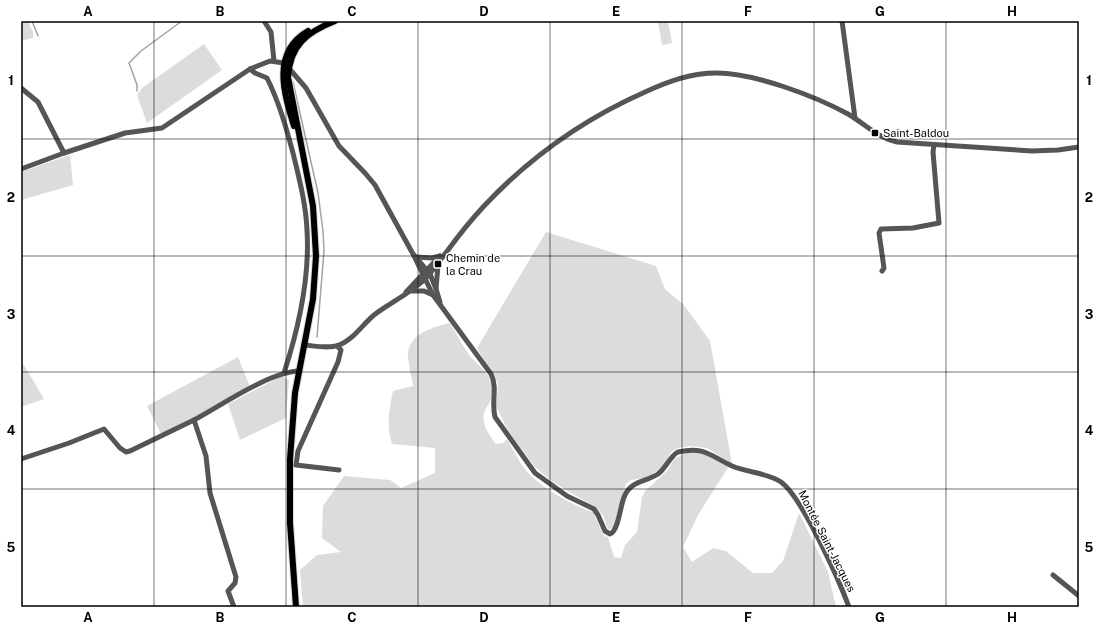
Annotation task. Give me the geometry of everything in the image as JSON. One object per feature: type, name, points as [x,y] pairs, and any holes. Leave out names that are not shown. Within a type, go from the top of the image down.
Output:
[{"type":"main road","points":[[305,162],[286,98],[282,78],[288,50],[299,37],[312,28],[329,21]]},
{"type":"main road","points":[[296,607],[290,523],[289,480],[293,411],[313,299],[316,256],[313,206],[288,85],[286,65],[298,45],[306,36],[335,21]]},
{"type":"street","points":[[264,21],[272,32],[274,61]]},
{"type":"street","points":[[842,21],[855,118]]},
{"type":"street","points":[[21,169],[125,133],[162,128],[250,69],[274,61],[286,65],[306,88],[339,146],[375,185],[414,256],[423,278],[441,305]]},
{"type":"street","points":[[250,69],[267,78],[280,106],[299,176],[306,215],[308,247],[303,294],[293,346],[284,373]]},
{"type":"street","points":[[429,272],[496,193],[549,147],[610,109],[678,78],[695,74],[719,73],[758,78],[815,100],[855,118],[875,133],[889,140],[910,144],[1042,151],[1079,147]]},
{"type":"street","points":[[21,88],[38,102],[64,153]]},
{"type":"street","points":[[882,271],[884,268],[880,233],[881,229],[913,228],[938,223],[940,218],[933,152],[934,146]]},
{"type":"street","points":[[304,345],[323,347],[338,346],[350,338],[374,315],[411,291],[438,264],[447,250]]},
{"type":"street","points":[[414,256],[432,258],[441,256]]},
{"type":"street","points":[[414,256],[429,272],[441,305]]},
{"type":"street","points":[[436,289],[438,264]]},
{"type":"street","points":[[401,297],[423,278]]},
{"type":"street","points":[[411,291],[424,291],[433,295]]},
{"type":"street","name":"Montée Saint-Jacques","points":[[441,305],[491,374],[495,386],[493,407],[495,417],[531,468],[552,486],[567,496],[594,509],[607,533],[612,533],[615,530],[623,499],[630,487],[657,474],[666,467],[675,453],[690,450],[704,451],[732,466],[768,476],[787,487],[796,498],[806,517],[849,607]]},
{"type":"street","points":[[338,346],[341,350],[338,362],[298,451],[296,465],[339,470]]},
{"type":"street","points":[[21,459],[69,443],[104,429],[120,448],[126,452],[130,451],[194,420],[284,373],[299,371]]},
{"type":"street","points":[[194,420],[206,456],[210,493],[236,577],[235,583],[228,591],[234,607]]},
{"type":"street","points":[[1053,575],[1079,596]]},
{"type":"shaded area","points":[[21,21],[28,21],[33,32],[33,38],[21,41]]},
{"type":"shaded area","points":[[668,21],[672,43],[662,45],[658,22]]},
{"type":"shaded area","points":[[204,44],[222,70],[147,123],[137,95],[142,88]]},
{"type":"shaded area","points":[[70,155],[73,185],[21,200],[21,172]]},
{"type":"shaded area","points":[[546,232],[656,266],[665,289],[684,305],[710,341],[732,464],[707,448],[691,446],[678,448],[671,452],[665,464],[653,474],[644,478],[631,480],[626,484],[613,528],[608,529],[603,515],[595,507],[554,483],[535,467],[509,432],[496,407],[498,383],[477,348]]},
{"type":"shaded area","points":[[450,323],[468,353],[491,380],[493,393],[485,410],[484,423],[496,444],[503,443],[507,439],[524,468],[537,482],[560,497],[593,512],[604,536],[608,537],[614,557],[621,558],[625,545],[637,532],[642,497],[645,491],[668,470],[674,459],[686,453],[703,453],[722,464],[729,466],[698,515],[683,547],[692,562],[713,548],[726,551],[753,573],[772,573],[783,561],[799,513],[828,572],[836,607],[303,607],[300,570],[317,555],[341,552],[322,538],[323,506],[344,476],[390,480],[401,488],[435,473],[435,448],[392,444],[389,430],[389,411],[393,391],[413,386],[408,355],[410,345],[419,335],[424,332],[437,326]]},
{"type":"shaded area","points":[[238,357],[250,387],[189,421],[161,434],[147,406]]},
{"type":"shaded area","points":[[24,365],[44,399],[21,407],[21,366]]},
{"type":"shaded area","points":[[282,376],[289,380],[286,418],[240,440],[228,404]]},
{"type":"waterway","points":[[32,21],[38,36]]},
{"type":"waterway","points":[[137,91],[137,85],[129,63],[141,51],[182,21]]},
{"type":"waterway","points":[[293,82],[318,193],[323,231],[324,251],[317,337]]},
{"type":"place","name":"Saint-Baldou","points":[[875,133]]},
{"type":"place","name":"Chemin de la Crau","points":[[438,264]]}]
